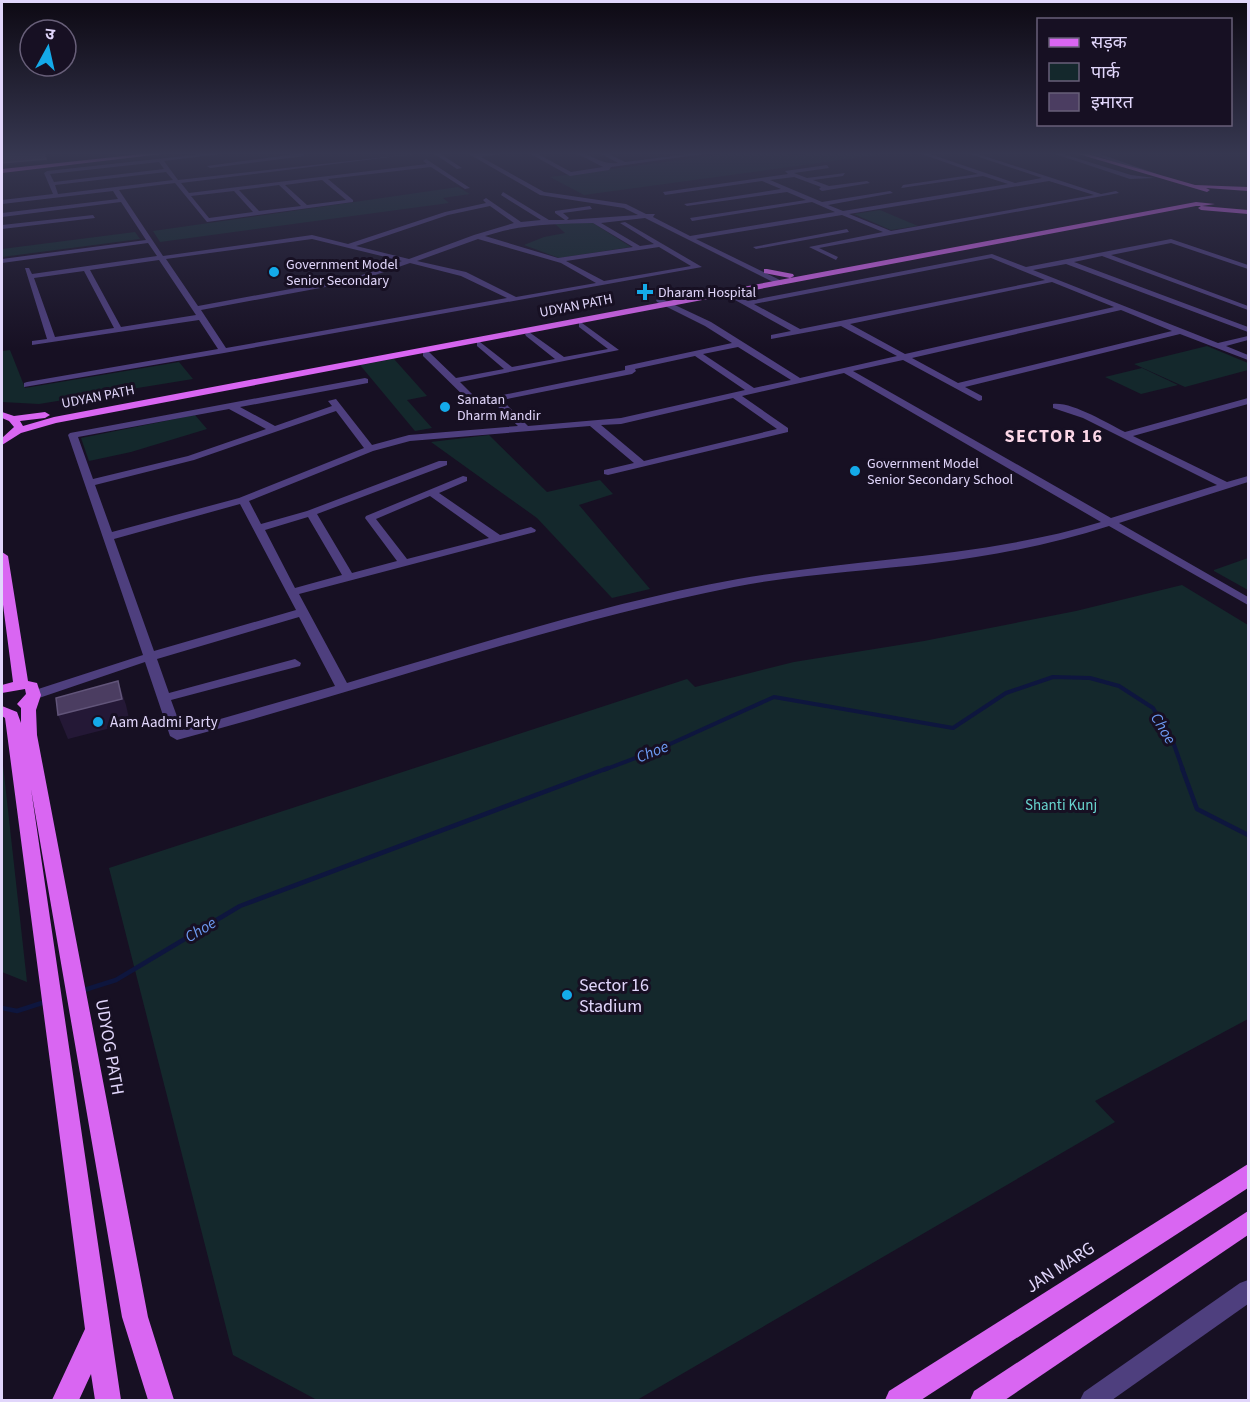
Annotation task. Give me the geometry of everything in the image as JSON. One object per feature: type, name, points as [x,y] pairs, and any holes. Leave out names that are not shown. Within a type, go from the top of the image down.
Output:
[{"type":"main road","name":"UDYAN PATH","points":[[17,431],[64,418],[774,278],[1109,218]]},
{"type":"main road","name":"UDYAN PATH","points":[[13,418],[57,414],[669,300],[774,278]]},
{"type":"main road","points":[[2,415],[13,418],[18,424],[17,431],[2,442]]},
{"type":"main road","name":"UDYOG PATH","points":[[2,556],[30,691],[29,735],[135,1317],[161,1401]]},
{"type":"main road","points":[[2,689],[30,691]]},
{"type":"main road","points":[[2,710],[16,708],[30,691]]},
{"type":"main road","points":[[2,710],[12,715],[108,1401]]},
{"type":"main road","name":"JAN MARG","points":[[898,1401],[1248,1174]]},
{"type":"main road","points":[[983,1401],[1248,1222]]},
{"type":"main road","points":[[65,1401],[99,1329]]},
{"type":"street","points":[[2,227],[80,218]]},
{"type":"street","points":[[134,218],[224,351]]},
{"type":"street","points":[[351,245],[431,218]]},
{"type":"street","points":[[511,218],[519,224]]},
{"type":"street","points":[[543,218],[547,221]]},
{"type":"street","points":[[566,218],[570,221]]},
{"type":"street","points":[[196,309],[330,286],[476,236],[519,224],[625,218]]},
{"type":"street","points":[[656,218],[774,278]]},
{"type":"street","points":[[693,237],[808,218]]},
{"type":"street","points":[[855,218],[890,233]]},
{"type":"street","points":[[812,247],[971,218]]},
{"type":"street","points":[[594,221],[639,248]]},
{"type":"street","points":[[27,385],[698,267],[622,223]]},
{"type":"street","points":[[756,246],[853,230],[869,236]]},
{"type":"street","points":[[476,236],[559,260],[603,284]]},
{"type":"street","points":[[30,276],[298,237],[351,245],[463,274],[514,299]]},
{"type":"street","points":[[797,240],[836,258]]},
{"type":"street","points":[[1025,269],[1171,241],[1248,267]]},
{"type":"street","points":[[2,261],[150,242]]},
{"type":"street","points":[[559,260],[658,244]]},
{"type":"street","points":[[1102,254],[1248,308]]},
{"type":"street","points":[[747,303],[992,256],[1248,358]]},
{"type":"street","points":[[23,258],[52,340]]},
{"type":"street","points":[[1066,261],[1248,330]]},
{"type":"street","points":[[86,268],[119,330]]},
{"type":"street","points":[[774,337],[1053,280]]},
{"type":"street","points":[[738,298],[799,332]]},
{"type":"street","points":[[669,300],[800,382]]},
{"type":"street","points":[[669,300],[708,324]]},
{"type":"street","points":[[108,537],[243,500],[370,449],[409,438],[621,421],[1121,308]]},
{"type":"street","points":[[35,343],[201,317]]},
{"type":"street","points":[[842,323],[979,398]]},
{"type":"street","points":[[453,381],[615,350],[582,325]]},
{"type":"street","points":[[956,386],[1181,331]]},
{"type":"street","points":[[529,334],[562,360]]},
{"type":"street","points":[[1217,346],[1248,338]]},
{"type":"street","points":[[480,344],[510,370]]},
{"type":"street","points":[[628,368],[739,344]]},
{"type":"street","points":[[426,354],[476,403],[632,371],[605,351]]},
{"type":"street","points":[[696,353],[754,392]]},
{"type":"street","points":[[847,371],[1248,602]]},
{"type":"street","points":[[364,381],[73,435],[177,736],[622,607],[736,583],[816,570],[936,560],[1066,536],[1248,479]]},
{"type":"street","points":[[324,388],[370,449]]},
{"type":"street","points":[[608,472],[785,430],[735,396]]},
{"type":"street","points":[[495,399],[525,428]]},
{"type":"street","points":[[1124,435],[1248,401]]},
{"type":"street","points":[[231,406],[272,428]]},
{"type":"street","points":[[1056,406],[1086,416],[1226,486]]},
{"type":"street","points":[[89,483],[191,458],[338,407]]},
{"type":"street","points":[[592,423],[642,464]]},
{"type":"street","points":[[258,529],[311,513],[442,463]]},
{"type":"street","points":[[405,562],[370,518],[463,479]]},
{"type":"street","points":[[431,492],[497,538]]},
{"type":"street","points":[[243,500],[344,688]]},
{"type":"street","points":[[311,513],[349,577]]},
{"type":"street","points":[[292,592],[531,530]]},
{"type":"street","points":[[30,691],[303,612]]},
{"type":"street","points":[[164,698],[295,663]]},
{"type":"street","points":[[1092,1401],[1248,1291]]},
{"type":"green space","points":[[240,218],[335,218],[160,242],[153,231]]},
{"type":"green space","points":[[864,218],[900,218],[918,226],[891,230]]},
{"type":"green space","points":[[554,223],[593,223],[631,247],[559,258],[524,245],[544,237],[565,233]]},
{"type":"green space","points":[[135,232],[140,239],[2,257],[2,249]]},
{"type":"green space","points":[[1207,346],[1248,363],[1248,370],[1185,387],[1134,364]]},
{"type":"green space","points":[[10,350],[25,388],[179,362],[193,379],[39,404],[2,402],[2,351]]},
{"type":"green space","points":[[394,359],[427,396],[407,400],[432,428],[415,431],[360,365]]},
{"type":"green space","points":[[1142,368],[1178,385],[1141,394],[1105,377]]},
{"type":"green space","points":[[195,415],[207,429],[131,452],[89,461],[81,438]]},
{"type":"green space","points":[[489,435],[547,492],[600,480],[613,494],[579,505],[650,589],[612,598],[537,518],[431,442]]},
{"type":"green space","points":[[1248,558],[1248,590],[1214,571],[1214,570]]},
{"type":"green space","name":"Sector 16 Stadium","points":[[1182,585],[1248,625],[1248,1019],[1095,1101],[1115,1122],[637,1400],[317,1400],[233,1355],[109,868],[687,679],[695,687],[794,662],[924,641],[1076,611]]},
{"type":"green space","points":[[2,756],[27,982],[2,972]]},
{"type":"building","points":[[118,681],[122,699],[58,715],[56,698]]},
{"type":"waterway","name":"Choe","points":[[604,770],[659,749],[774,697],[953,728],[1006,693],[1053,677],[1090,678],[1119,686],[1153,708],[1172,739],[1183,770]]},
{"type":"waterway","name":"Choe","points":[[81,991],[116,980],[240,906],[608,768]]},
{"type":"waterway","name":"Choe","points":[[1182,768],[1197,809],[1248,835]]},
{"type":"waterway","name":"Choe","points":[[2,1008],[17,1011],[45,1002]]},
{"type":"place","name":"Government Model Senior Secondary","points":[[274,272]]},
{"type":"place","name":"Dharam Hospital","points":[[645,292]]},
{"type":"place","name":"Sanatan Dharm Mandir","points":[[445,407]]},
{"type":"place","name":"Government Model Senior Secondary School","points":[[855,471]]},
{"type":"place","name":"Aam Aadmi Party","points":[[98,722]]},
{"type":"place","name":"Sector 16 Stadium","points":[[567,995]]},
{"type":"district","name":"SECTOR 16","points":[[1054,436]]},
{"type":"park label","name":"Shanti Kunj","points":[[1061,805]]}]
